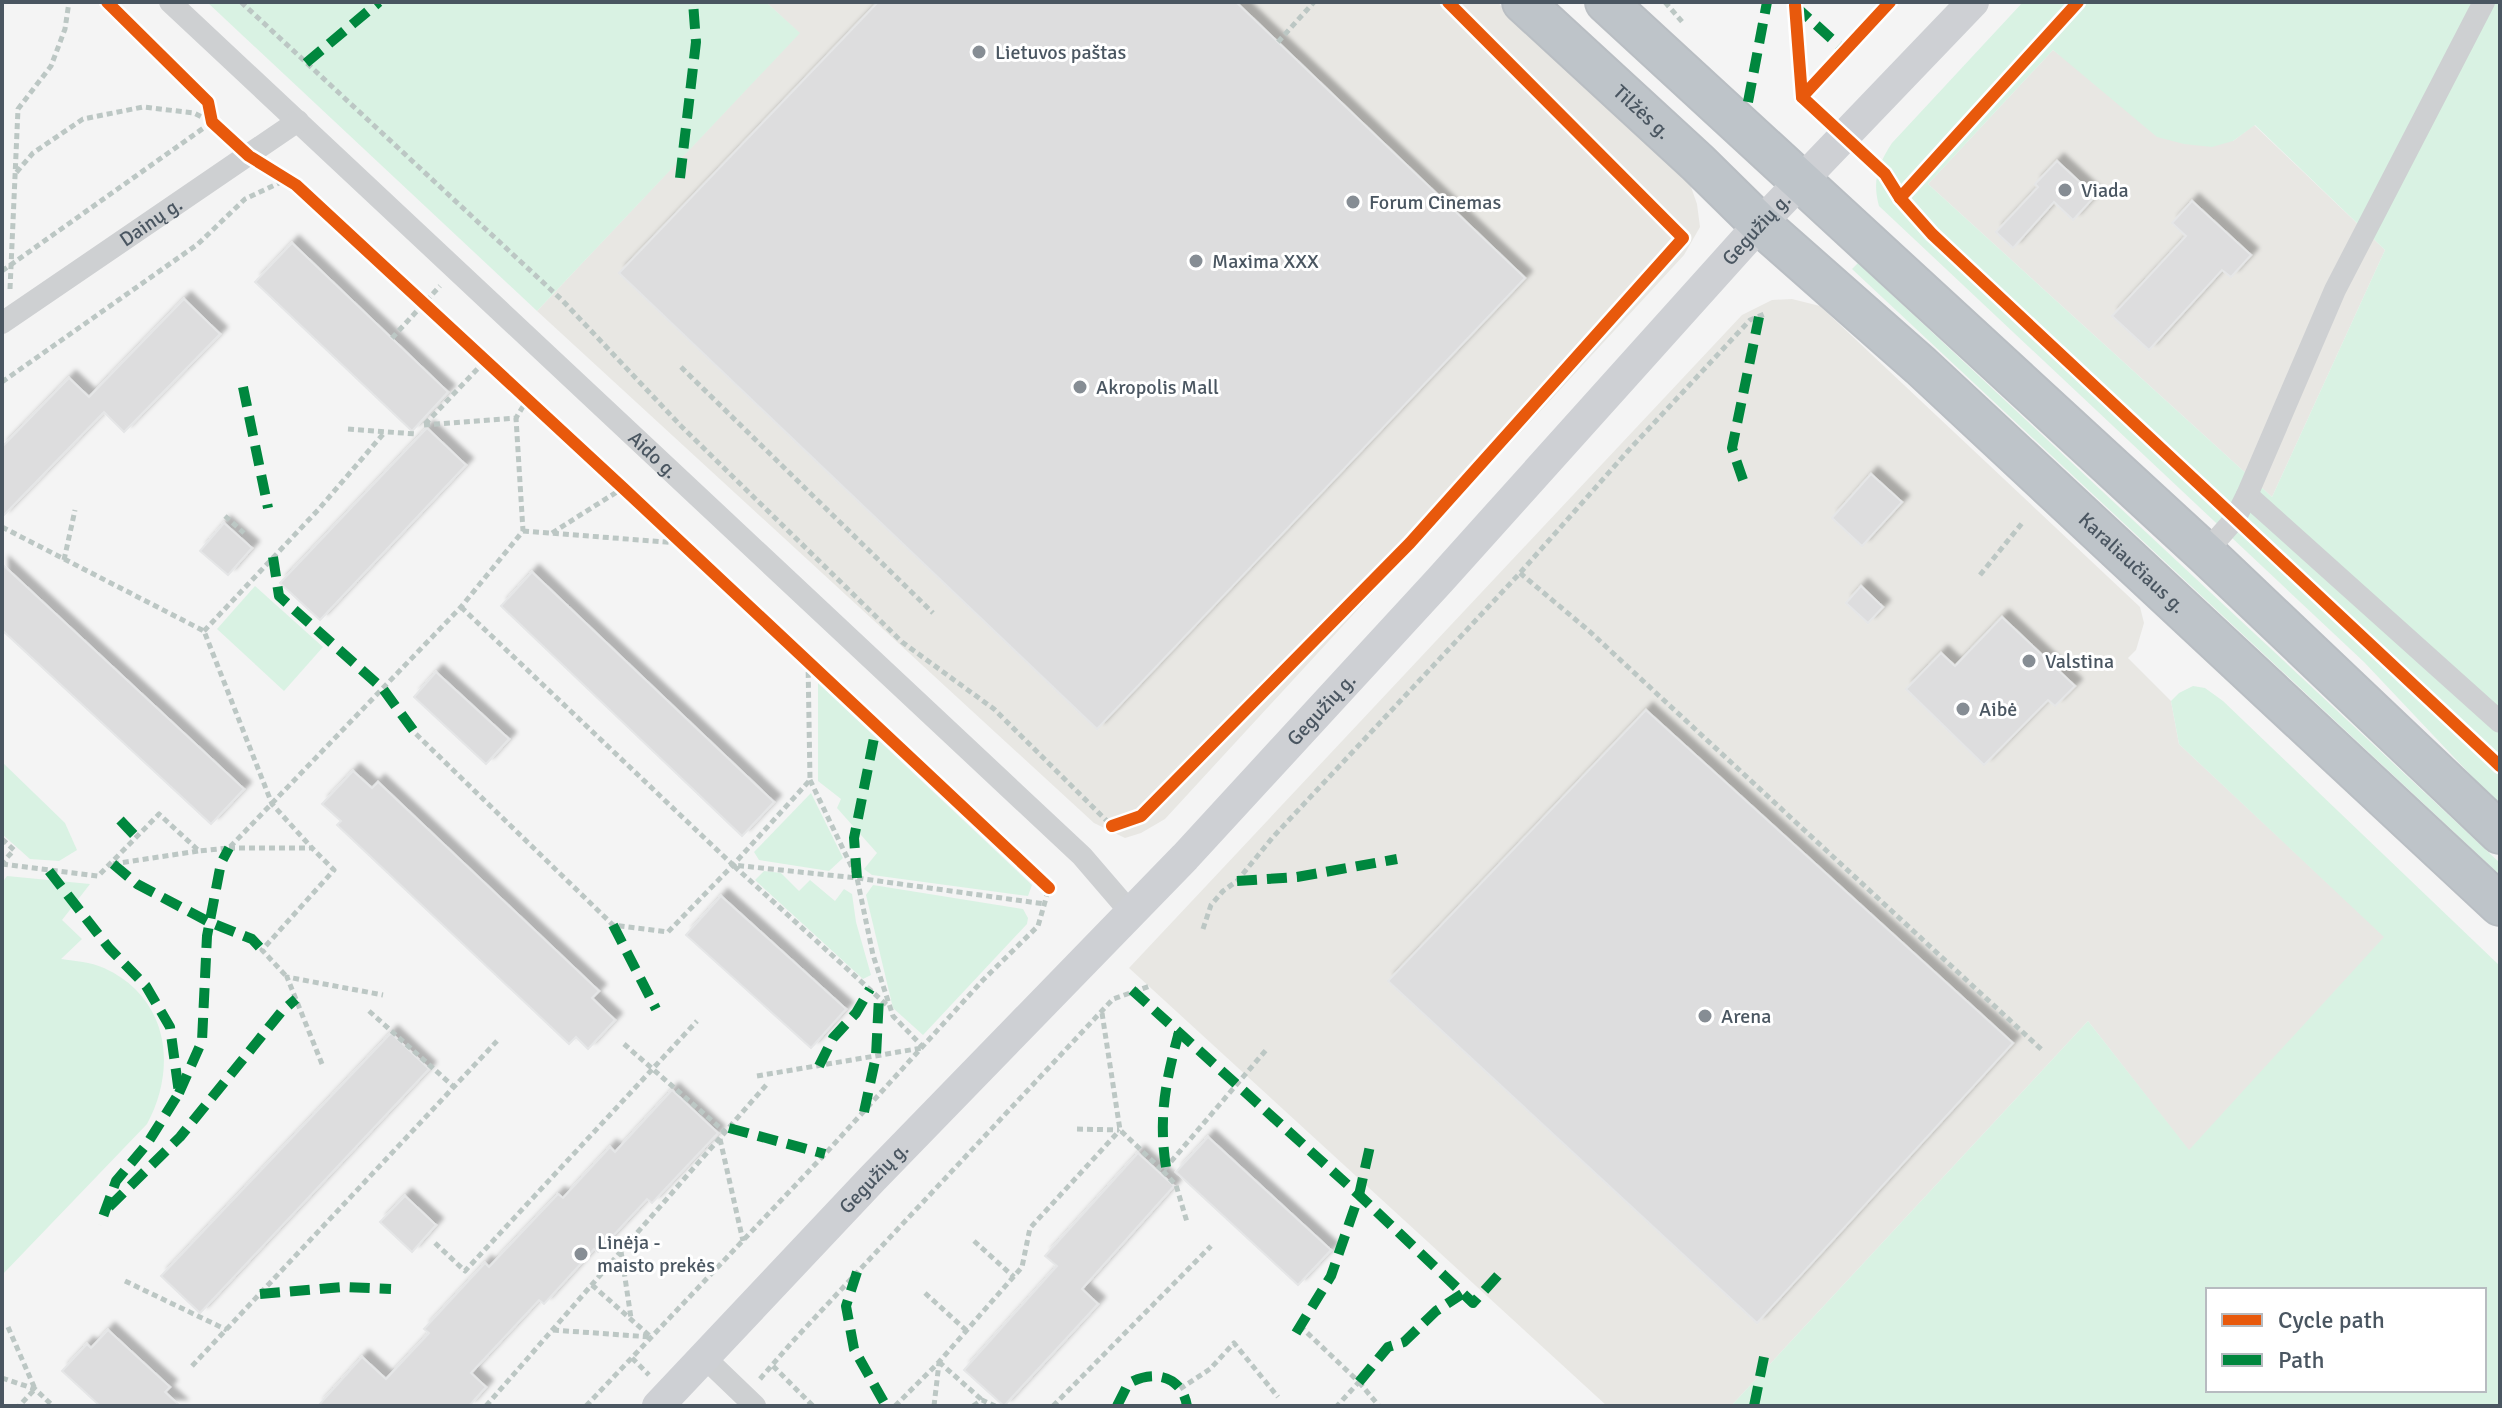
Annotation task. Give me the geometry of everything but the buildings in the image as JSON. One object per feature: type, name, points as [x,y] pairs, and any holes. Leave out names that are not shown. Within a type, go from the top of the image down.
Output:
[{"type":"highway","name":"Tilžės g.","points":[[1523,2],[1760,224]]},
{"type":"highway","points":[[1606,2],[2205,553],[2500,833]]},
{"type":"highway","name":"Karaliaučiaus g.","points":[[1760,224],[1921,366],[2500,905]]},
{"type":"main road","name":"Gegužių g.","points":[[658,1406],[1004,1041],[1131,913],[1440,580],[1760,224],[1973,2]]},
{"type":"street","name":"Aido g.","points":[[170,2],[1082,856],[1131,913]]},
{"type":"street","points":[[2205,553],[2235,519],[2335,290],[2484,2]]},
{"type":"street","name":"Dainų g.","points":[[6,321],[298,121]]},
{"type":"street","points":[[2247,495],[2500,722]]},
{"type":"street","points":[[705,1358],[755,1406]]},
{"type":"path","points":[[6,321],[18,109],[51,66],[65,29],[69,2]]},
{"type":"path","points":[[241,2],[562,300],[681,426],[902,642],[994,709],[1112,826]]},
{"type":"path","points":[[1278,42],[1314,2]]},
{"type":"path","points":[[2,271],[212,122],[194,113],[143,107],[83,119],[33,153],[15,174]]},
{"type":"path","points":[[2,382],[198,244],[245,199],[281,182],[296,185]]},
{"type":"path","points":[[392,338],[425,305],[455,268]]},
{"type":"path","points":[[1203,929],[1211,905],[1223,891],[1237,881],[1273,837],[1520,573],[1750,320],[1767,313]]},
{"type":"path","points":[[485,361],[424,425],[516,418]]},
{"type":"path","points":[[681,367],[933,613]]},
{"type":"path","points":[[229,848],[461,607],[523,531],[516,418],[527,400]]},
{"type":"path","points":[[348,429],[416,434]]},
{"type":"path","points":[[204,631],[318,510],[384,433]]},
{"type":"path","points":[[551,533],[623,488]]},
{"type":"path","points":[[64,560],[75,510]]},
{"type":"path","points":[[225,516],[244,533]]},
{"type":"path","points":[[1980,575],[2023,522]]},
{"type":"path","points":[[2,527],[204,631],[272,804],[334,870],[262,950],[287,977],[322,1064]]},
{"type":"path","points":[[523,531],[679,543]]},
{"type":"path","points":[[1520,573],[1594,635],[2042,1050]]},
{"type":"path","points":[[461,607],[733,865],[890,1008]]},
{"type":"path","points":[[808,661],[810,780],[857,878],[873,955],[893,1016],[923,1047]]},
{"type":"path","points":[[416,734],[613,925],[668,932],[810,780]]},
{"type":"path","points":[[2,864],[98,876],[159,814],[199,851]]},
{"type":"path","points":[[2,839],[14,850],[2,864]]},
{"type":"path","points":[[113,864],[229,848],[312,848]]},
{"type":"path","points":[[733,865],[857,878],[1045,904]]},
{"type":"path","points":[[586,1406],[983,980],[1038,926],[1049,888]]},
{"type":"path","points":[[287,977],[383,995]]},
{"type":"path","points":[[813,1406],[773,1366],[793,1341],[1113,999],[1150,986]]},
{"type":"path","points":[[369,1011],[454,1087]]},
{"type":"path","points":[[1101,1012],[1120,1130],[1176,1185],[1187,1222]]},
{"type":"path","points":[[435,1243],[465,1271],[697,1021]]},
{"type":"path","points":[[192,1366],[497,1041]]},
{"type":"path","points":[[624,1044],[725,1132]]},
{"type":"path","points":[[757,1076],[923,1047]]},
{"type":"path","points":[[1163,1171],[1266,1050]]},
{"type":"path","points":[[486,1406],[767,1084]]},
{"type":"path","points":[[1077,1129],[1120,1130]]},
{"type":"path","points":[[895,1406],[939,1362],[1014,1277],[1022,1267],[1030,1228],[1120,1130]]},
{"type":"path","points":[[719,1138],[743,1241]]},
{"type":"path","points":[[974,1241],[1014,1277]]},
{"type":"path","points":[[1053,1406],[1211,1246]]},
{"type":"path","points":[[621,1251],[631,1319]]},
{"type":"path","points":[[125,1281],[227,1330]]},
{"type":"path","points":[[592,1285],[652,1337]]},
{"type":"path","points":[[925,1293],[967,1331]]},
{"type":"path","points":[[1300,1326],[1359,1382],[1379,1406]]},
{"type":"path","points":[[8,1327],[35,1389],[53,1406]]},
{"type":"path","points":[[552,1330],[652,1337]]},
{"type":"path","points":[[1180,1389],[1210,1369],[1234,1343],[1278,1397]]},
{"type":"path","points":[[939,1362],[982,1400],[995,1406]]},
{"type":"path","points":[[934,1406],[939,1362]]},
{"type":"path","points":[[2,1378],[35,1389]]},
{"type":"path","points":[[1337,1406],[1359,1382]]},
{"type":"path","points":[[19,1406],[35,1389]]},
{"type":"path","points":[[973,1406],[982,1400]]},
{"type":"shaded area","name":"Akropolis Mall","points":[[766,2],[1497,2],[1673,165],[1691,187],[1700,227],[1684,255],[1165,819],[1125,838],[1094,823],[537,311],[799,33]]},
{"type":"shaded area","points":[[2053,50],[2085,74],[2233,141],[2254,125],[2385,250],[2272,497],[1928,184]]},
{"type":"shaded area","points":[[1792,299],[1820,306],[2140,607],[2144,623],[2136,650],[2128,658],[2171,701],[2179,744],[2385,937],[2189,1151],[2088,1021],[1731,1406],[1607,1406],[1129,968],[1742,315],[1772,300]]},
{"type":"green space","points":[[207,2],[766,2],[800,33],[537,311]]},
{"type":"green space","points":[[2023,2],[2500,2],[2500,806],[2364,662],[1879,206],[1876,189],[1878,173],[1892,143]],"holes":[[[2053,50],[2157,137],[2212,147],[2233,141],[2255,125],[2385,250],[2272,497],[1928,184]]]},
{"type":"green space","points":[[1858,263],[2500,863],[2500,875],[1852,269]]},
{"type":"green space","points":[[255,586],[323,647],[284,691],[217,629]]},
{"type":"green space","points":[[818,683],[1032,885],[1028,896],[872,875],[864,869],[877,853],[837,808],[841,799],[818,781]]},
{"type":"green space","points":[[2193,686],[2205,688],[2223,701],[2500,966],[2500,1406],[1731,1406],[2088,1021],[2189,1150],[2384,937],[2179,744],[2171,701]]},
{"type":"green space","points":[[2,762],[65,823],[77,850],[59,861],[30,859],[2,834]]},
{"type":"green space","points":[[811,793],[843,858],[829,871],[759,860],[754,852]]},
{"type":"green space","points":[[764,871],[781,873],[799,891],[810,880],[835,901],[844,889],[852,894],[856,922],[871,975],[863,979],[755,880]]},
{"type":"green space","points":[[7,876],[90,884],[62,920],[82,939],[61,959],[104,968],[125,981],[142,997],[154,1015],[164,1057],[157,1102],[147,1124],[2,1275],[2,883]]},
{"type":"green space","points":[[873,885],[1023,909],[1028,918],[1027,924],[923,1035],[893,1008],[866,895]]},
{"type":"marked path","points":[[306,63],[379,2]]},
{"type":"marked path","points":[[680,178],[696,42],[693,2]]},
{"type":"marked path","points":[[1748,102],[1767,2]]},
{"type":"marked path","points":[[1794,5],[1844,50]]},
{"type":"marked path","points":[[1743,480],[1732,448],[1759,317]]},
{"type":"marked path","points":[[243,387],[268,508]]},
{"type":"marked path","points":[[273,557],[279,596],[383,689],[416,734]]},
{"type":"marked path","points":[[857,878],[854,838],[876,728]]},
{"type":"marked path","points":[[120,820],[137,838]]},
{"type":"marked path","points":[[179,1093],[202,1041],[207,936],[221,863],[229,848]]},
{"type":"marked path","points":[[1237,881],[1297,877],[1397,859]]},
{"type":"marked path","points":[[113,864],[137,884],[209,922],[252,939],[262,950]]},
{"type":"marked path","points":[[49,871],[109,948],[146,986],[170,1027],[179,1093],[147,1144],[116,1181],[100,1225]]},
{"type":"marked path","points":[[613,925],[656,1009]]},
{"type":"marked path","points":[[819,1066],[833,1038],[856,1013],[870,989]]},
{"type":"marked path","points":[[1132,990],[1359,1195],[1473,1303],[1502,1271]]},
{"type":"marked path","points":[[864,1112],[876,1056],[879,997]]},
{"type":"marked path","points":[[109,1207],[180,1137],[282,1011],[296,999]]},
{"type":"marked path","points":[[1166,1167],[1163,1132],[1165,1099],[1179,1032]]},
{"type":"marked path","points":[[729,1128],[825,1154]]},
{"type":"marked path","points":[[1296,1333],[1331,1276],[1359,1195],[1370,1146]]},
{"type":"marked path","points":[[857,1272],[846,1306],[854,1349],[886,1406]]},
{"type":"marked path","points":[[260,1294],[343,1287],[391,1289]]},
{"type":"marked path","points":[[1359,1382],[1388,1347],[1404,1342],[1436,1311],[1462,1294]]},
{"type":"marked path","points":[[1754,1406],[1764,1357]]},
{"type":"marked path","points":[[1117,1406],[1128,1384],[1156,1376],[1179,1387],[1187,1406]]},
{"type":"cycle path","points":[[107,2],[208,102],[212,122],[249,156],[296,185],[1049,888]]},
{"type":"cycle path","points":[[1112,826],[1141,816],[1410,543],[1683,238],[1448,2]]},
{"type":"cycle path","points":[[1802,97],[1890,2]]},
{"type":"cycle path","points":[[1900,198],[2078,2]]},
{"type":"cycle path","points":[[1795,5],[1802,97],[1885,174],[1900,198],[1932,234],[2500,766]]},
{"type":"place","name":"Lietuvos paštas","points":[[979,52]]},
{"type":"place","name":"Viada","points":[[2065,190]]},
{"type":"place","name":"Forum Cinemas","points":[[1353,202]]},
{"type":"place","name":"Maxima XXX","points":[[1196,261]]},
{"type":"place","name":"Akropolis Mall","points":[[1080,387]]},
{"type":"place","name":"Valstina","points":[[2029,661]]},
{"type":"place","name":"Aibė","points":[[1963,709]]},
{"type":"place","name":"Arena","points":[[1705,1016]]},
{"type":"place","name":"Linėja - maisto prekės","points":[[581,1254]]}]
